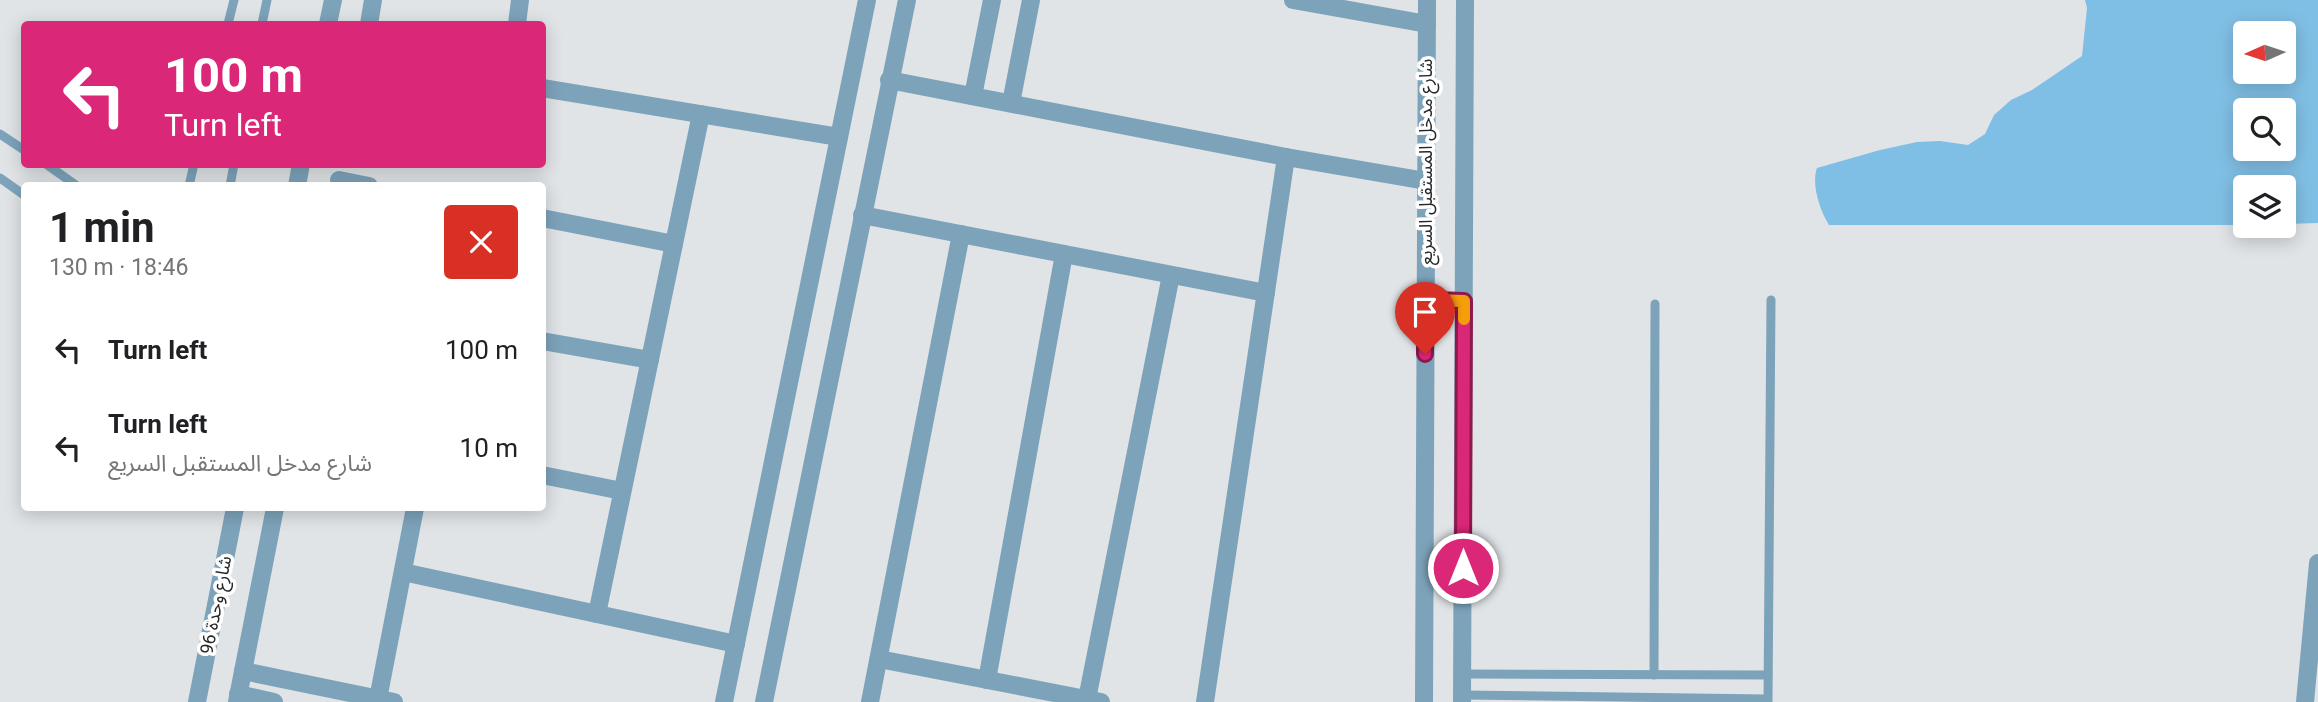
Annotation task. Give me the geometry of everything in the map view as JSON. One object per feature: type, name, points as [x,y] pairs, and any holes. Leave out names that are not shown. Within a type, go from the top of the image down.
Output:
[{"type":"street","points":[[329,21],[333,0]]},
{"type":"street","points":[[370,21],[373,0]]},
{"type":"street","points":[[517,21],[520,0]]},
{"type":"street","points":[[724,702],[867,0]]},
{"type":"street","points":[[764,702],[907,0]]},
{"type":"street","points":[[973,96],[992,0]]},
{"type":"street","points":[[1010,103],[1031,0]]},
{"type":"street","points":[[1298,0],[1427,24]]},
{"type":"street","name":"شارع مدخل المستقبل السريع","points":[[1424,702],[1427,0]]},
{"type":"street","points":[[1462,698],[1465,0]]},
{"type":"street","points":[[890,80],[1286,157],[1426,181]]},
{"type":"street","points":[[546,89],[839,137]]},
{"type":"street","points":[[597,614],[701,114]]},
{"type":"street","points":[[1205,702],[1286,157]]},
{"type":"street","points":[[862,215],[1266,293]]},
{"type":"street","points":[[546,219],[674,244]]},
{"type":"street","points":[[870,702],[961,234]]},
{"type":"street","points":[[987,680],[1064,254]]},
{"type":"street","points":[[879,659],[1094,701],[1171,275]]},
{"type":"street","points":[[1425,300],[1464,301]]},
{"type":"street","points":[[546,342],[650,360]]},
{"type":"street","points":[[546,476],[622,491]]},
{"type":"street","name":"شارع وحدة 96","points":[[197,702],[233,511]]},
{"type":"street","points":[[274,511],[238,698],[275,702]]},
{"type":"street","points":[[243,671],[386,700],[403,572],[414,511]]},
{"type":"street","points":[[2310,691],[2318,563]]},
{"type":"street","points":[[403,572],[736,644]]},
{"type":"lane","points":[[229,21],[234,0]]},
{"type":"lane","points":[[263,21],[267,0]]},
{"type":"lane","points":[[0,134],[21,148]]},
{"type":"lane","points":[[51,168],[71,182]]},
{"type":"lane","points":[[0,178],[21,193]]},
{"type":"lane","points":[[1462,698],[1768,700],[1770,300]]},
{"type":"lane","points":[[1654,676],[1655,304]]},
{"type":"lane","points":[[1463,674],[1768,675]]},
{"type":"shaded area","points":[[2085,0],[2318,0],[2318,223],[2296,224],[2296,175],[2233,175],[2233,225],[1829,225],[1817,197],[1817,168],[1917,142],[1940,141],[1968,145],[1985,134],[1994,115],[2011,100],[2032,90],[2082,56],[2087,8]]},
{"type":"slow traffic","points":[[1425,315],[1425,300],[1464,301],[1464,319]]},
{"type":"route","points":[[1425,354],[1425,300],[1464,301],[1463,568]]}]
